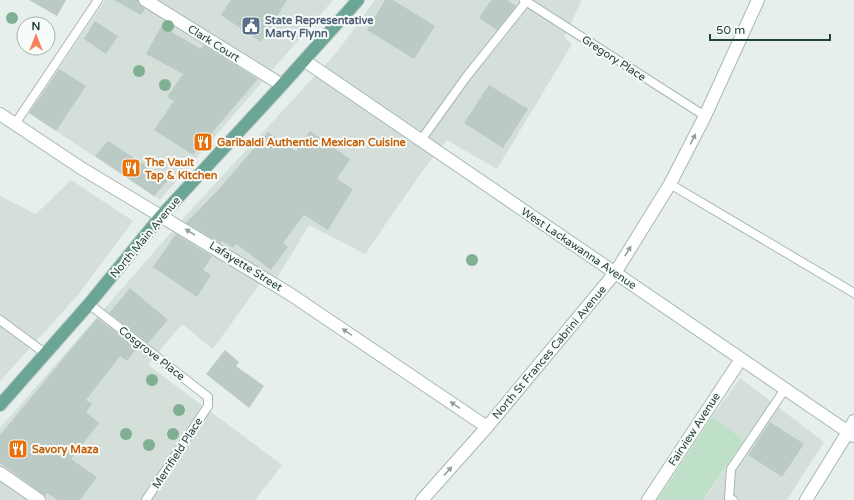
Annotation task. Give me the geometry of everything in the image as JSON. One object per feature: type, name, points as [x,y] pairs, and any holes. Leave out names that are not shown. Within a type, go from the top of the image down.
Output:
[{"type":"main road","name":"North Main Avenue","points":[[0,406],[89,304],[161,216],[304,61],[358,0]]},
{"type":"street","name":"Clark Court","points":[[145,0],[282,85]]},
{"type":"street","name":"North St Frances Cabrini Avenue","points":[[422,500],[487,427],[615,273],[670,184],[705,116],[758,0]]},
{"type":"street","name":"West Lackawanna Avenue","points":[[304,61],[422,140],[785,389],[852,430]]},
{"type":"street","name":"Lafayette Street","points":[[0,114],[81,168],[161,216],[181,226],[290,294],[487,427]]},
{"type":"street","name":"Fairview Avenue","points":[[648,500],[741,359]]},
{"type":"street","points":[[806,500],[852,430]]},
{"type":"street","points":[[0,473],[39,500]]},
{"type":"lane","points":[[15,124],[98,0]]},
{"type":"lane","points":[[422,140],[467,76],[525,1]]},
{"type":"lane","name":"Gregory Place","points":[[525,1],[705,116]]},
{"type":"lane","points":[[670,184],[854,293]]},
{"type":"lane","name":"Cosgrove Place","points":[[89,304],[205,394],[209,401],[208,406]]},
{"type":"lane","points":[[0,320],[46,354]]},
{"type":"lane","points":[[733,500],[729,498],[731,469],[785,389]]},
{"type":"lane","name":"Merrifield Place","points":[[146,500],[208,406]]},
{"type":"shaded area","points":[[105,0],[333,0],[160,200],[29,113]]},
{"type":"shaded area","points":[[375,0],[582,0],[564,37],[572,44],[497,169],[447,140],[423,170],[365,254],[309,225],[276,280],[266,275],[213,349],[182,324],[148,365],[282,465],[255,500],[0,500],[0,428],[188,213],[337,52]]},
{"type":"shaded area","points":[[71,180],[133,221],[78,295],[0,381],[0,196],[36,214]]},
{"type":"shaded area","points":[[740,378],[824,442],[787,500],[704,500],[744,440],[712,417]]},
{"type":"green space","points":[[712,417],[744,440],[703,500],[657,500]]},
{"type":"building","points":[[29,0],[66,0],[57,16]]},
{"type":"building","points":[[114,0],[138,0],[139,4],[145,9],[141,15]]},
{"type":"building","points":[[231,0],[287,0],[261,42],[221,15]]},
{"type":"building","points":[[385,0],[393,0],[435,26],[414,59],[367,30]]},
{"type":"building","points":[[491,0],[507,0],[516,6],[497,30],[479,18]]},
{"type":"building","points":[[95,21],[118,36],[106,54],[84,39]]},
{"type":"building","points":[[161,26],[201,49],[204,45],[258,79],[193,155],[154,130],[174,101],[167,97],[183,74],[146,54]]},
{"type":"building","points":[[59,69],[86,86],[56,131],[29,113]]},
{"type":"building","points":[[489,85],[528,109],[503,148],[464,123]]},
{"type":"building","points":[[310,131],[350,159],[337,179],[353,189],[328,230],[304,215],[283,243],[288,247],[271,270],[236,244],[233,248],[222,241],[220,243],[186,223],[220,188],[268,132],[296,151]]},
{"type":"building","name":"The Vault Tap & Kitchen","points":[[108,141],[168,180],[154,196],[95,156]]},
{"type":"building","points":[[176,234],[212,256],[203,270],[211,275],[197,297],[153,267]]},
{"type":"building","points":[[130,288],[168,320],[148,343],[109,313]]},
{"type":"building","points":[[97,318],[137,348],[127,361],[120,356],[86,400],[92,404],[86,412],[99,423],[71,459],[97,477],[80,500],[58,500],[47,493],[45,496],[0,463],[0,435]]},
{"type":"building","points":[[225,350],[239,362],[236,366],[264,386],[249,408],[206,374]]},
{"type":"building","points":[[770,422],[804,444],[782,477],[748,455]]},
{"type":"place","name":"State Representative Marty Flynn","points":[[251,26]]},
{"type":"place","name":"Garibaldi Authentic Mexican Cuisine","points":[[203,142]]},
{"type":"place","name":"The Vault Tap & Kitchen","points":[[131,168]]},
{"type":"place","name":"Savory Maza","points":[[18,449]]}]
